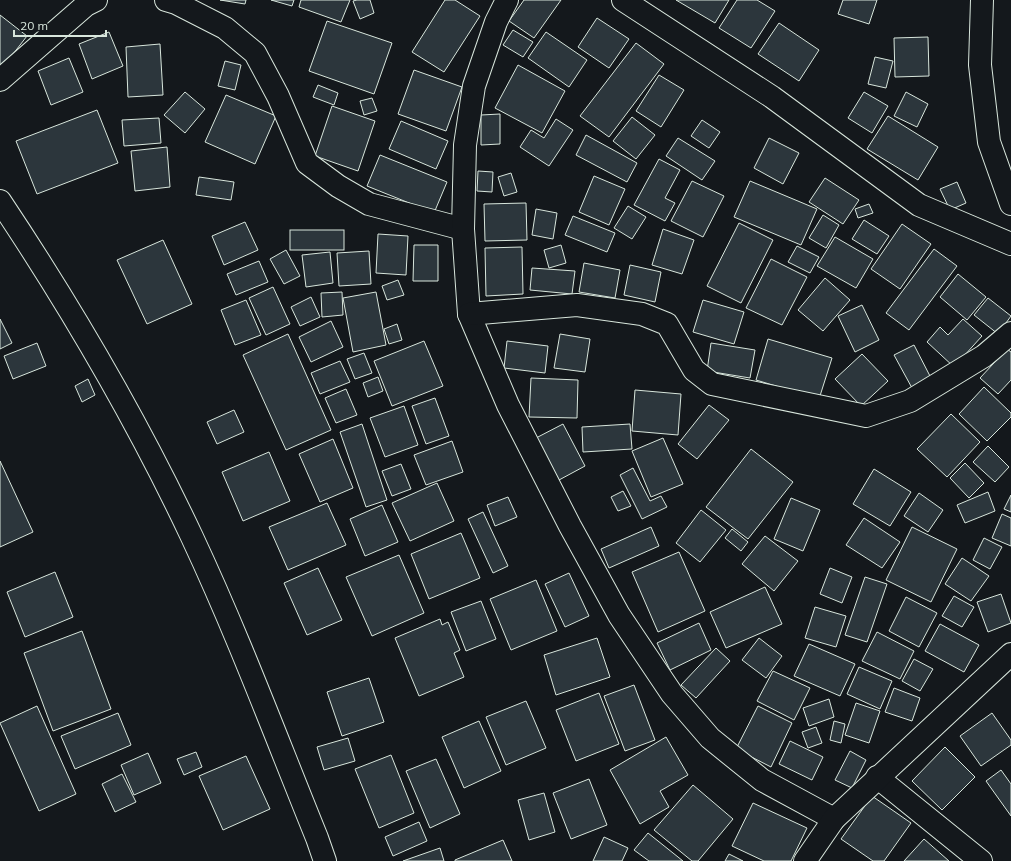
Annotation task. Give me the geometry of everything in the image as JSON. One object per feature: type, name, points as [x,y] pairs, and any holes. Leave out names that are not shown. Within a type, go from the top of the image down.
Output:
[{"type":"street","points":[[0,80],[86,5],[96,0]]},
{"type":"street","points":[[166,0],[176,3],[224,28],[255,52],[278,96],[307,163],[338,186],[369,204],[463,229]]},
{"type":"street","points":[[507,0],[496,22],[474,86],[465,145],[463,229],[469,314],[508,405],[570,526],[619,615],[672,694],[710,738],[762,780],[834,819]]},
{"type":"street","points":[[622,0],[772,97],[919,205],[964,226],[1011,244]]},
{"type":"street","points":[[982,0],[980,65],[989,142],[1011,204]]},
{"type":"street","points":[[0,202],[50,278],[121,398],[192,537],[225,611],[325,861]]},
{"type":"street","points":[[469,314],[577,305],[642,314],[667,324],[694,370],[712,384],[866,416],[910,401],[984,356],[1011,333]]},
{"type":"street","points":[[805,861],[834,819],[877,777],[1011,654]]},
{"type":"street","points":[[877,777],[981,861]]},
{"type":"building","points":[[220,0],[246,0],[245,4]]},
{"type":"building","points":[[271,0],[294,0],[292,6]]},
{"type":"building","points":[[301,0],[350,0],[341,22],[299,7]]},
{"type":"building","points":[[370,0],[374,13],[360,19],[353,1]]},
{"type":"building","points":[[445,0],[455,0],[480,16],[444,72],[412,52]]},
{"type":"building","points":[[524,0],[561,0],[534,38],[509,21]]},
{"type":"building","points":[[676,0],[729,0],[715,23]]},
{"type":"building","points":[[737,0],[757,0],[775,11],[751,48],[719,28]]},
{"type":"building","points":[[843,0],[877,0],[869,24],[838,14]]},
{"type":"building","points":[[0,15],[27,36],[3,67],[0,65]]},
{"type":"building","points":[[597,18],[629,39],[609,68],[578,47]]},
{"type":"building","points":[[327,21],[392,43],[374,94],[309,71]]},
{"type":"building","points":[[779,23],[819,50],[799,81],[758,54]]},
{"type":"building","points":[[513,30],[533,42],[523,57],[503,45]]},
{"type":"building","points":[[109,32],[123,66],[92,79],[79,44]]},
{"type":"building","points":[[546,32],[587,60],[569,87],[528,58]]},
{"type":"building","points":[[928,37],[929,76],[895,77],[894,38]]},
{"type":"building","points":[[636,43],[664,64],[609,137],[580,116]]},
{"type":"building","points":[[160,44],[163,95],[128,97],[126,47]]},
{"type":"building","points":[[875,57],[893,61],[886,88],[868,84]]},
{"type":"building","points":[[69,58],[83,92],[51,105],[38,71]]},
{"type":"building","points":[[225,61],[241,65],[235,90],[218,86]]},
{"type":"building","points":[[518,65],[565,91],[542,133],[495,108]]},
{"type":"building","points":[[414,70],[462,87],[446,131],[398,114]]},
{"type":"building","points":[[659,75],[684,90],[661,127],[636,111]]},
{"type":"building","points":[[318,85],[338,93],[334,105],[313,97]]},
{"type":"building","points":[[185,92],[205,109],[185,133],[164,115]]},
{"type":"building","points":[[864,92],[888,106],[872,133],[848,118]]},
{"type":"building","points":[[906,92],[928,104],[917,127],[894,116]]},
{"type":"building","points":[[226,95],[276,116],[255,164],[205,142]]},
{"type":"building","points":[[372,98],[377,111],[364,115],[360,101]]},
{"type":"building","points":[[332,106],[375,121],[358,171],[315,156]]},
{"type":"building","points":[[97,110],[118,163],[37,194],[16,141]]},
{"type":"building","points":[[500,114],[500,144],[481,145],[481,115]]},
{"type":"building","points":[[888,116],[938,147],[918,180],[867,149]]},
{"type":"building","points":[[632,117],[655,135],[636,159],[613,141]]},
{"type":"building","points":[[159,118],[161,143],[124,146],[122,120]]},
{"type":"building","points":[[556,119],[573,130],[549,166],[520,147],[531,130],[544,138]]},
{"type":"building","points":[[702,120],[720,132],[709,148],[691,136]]},
{"type":"building","points":[[401,121],[448,141],[436,169],[389,149]]},
{"type":"building","points":[[586,135],[637,163],[627,182],[576,155]]},
{"type":"building","points":[[678,138],[715,161],[702,180],[666,156]]},
{"type":"building","points":[[769,138],[799,153],[783,184],[754,168]]},
{"type":"building","points":[[167,147],[170,187],[135,191],[131,151]]},
{"type":"building","points":[[380,155],[447,182],[434,213],[367,186]]},
{"type":"building","points":[[659,159],[680,170],[665,198],[675,203],[665,221],[634,205]]},
{"type":"building","points":[[478,171],[493,172],[492,192],[477,191]]},
{"type":"building","points":[[511,173],[517,192],[504,196],[498,177]]},
{"type":"building","points":[[594,176],[625,189],[609,225],[579,212]]},
{"type":"building","points":[[199,177],[234,182],[231,200],[196,195]]},
{"type":"building","points":[[825,178],[859,200],[843,224],[809,202]]},
{"type":"building","points":[[692,181],[724,196],[703,237],[671,221]]},
{"type":"building","points":[[750,181],[817,209],[801,245],[734,217]]},
{"type":"building","points":[[957,182],[966,203],[950,210],[940,189]]},
{"type":"building","points":[[526,203],[527,240],[485,241],[484,204]]},
{"type":"building","points":[[869,204],[873,213],[858,218],[855,209]]},
{"type":"building","points":[[628,206],[646,217],[632,239],[614,228]]},
{"type":"building","points":[[536,209],[557,213],[553,239],[532,235]]},
{"type":"building","points":[[823,215],[839,225],[826,248],[809,238]]},
{"type":"building","points":[[573,216],[615,233],[607,252],[565,235]]},
{"type":"building","points":[[864,220],[889,236],[877,254],[852,239]]},
{"type":"building","points":[[245,222],[258,250],[224,265],[212,236]]},
{"type":"building","points":[[739,223],[773,240],[741,303],[707,286]]},
{"type":"building","points":[[902,224],[931,244],[900,289],[871,269]]},
{"type":"building","points":[[663,229],[694,240],[682,274],[652,265]]},
{"type":"building","points":[[290,230],[344,230],[344,250],[290,250]]},
{"type":"building","points":[[378,234],[408,236],[406,275],[376,273]]},
{"type":"building","points":[[835,237],[873,259],[856,288],[817,266]]},
{"type":"building","points":[[163,240],[192,304],[147,324],[117,260]]},
{"type":"building","points":[[414,245],[438,245],[438,281],[413,281]]},
{"type":"building","points":[[561,245],[566,263],[549,268],[544,250]]},
{"type":"building","points":[[797,246],[819,257],[810,273],[788,262]]},
{"type":"building","points":[[522,247],[523,294],[486,296],[485,248]]},
{"type":"building","points":[[934,249],[957,266],[909,330],[886,313]]},
{"type":"building","points":[[286,250],[300,276],[284,284],[270,259]]},
{"type":"building","points":[[369,251],[371,284],[339,286],[337,253]]},
{"type":"building","points":[[330,252],[333,283],[306,287],[302,255]]},
{"type":"building","points":[[771,259],[807,277],[782,325],[746,308]]},
{"type":"building","points":[[259,261],[268,282],[236,295],[227,274]]},
{"type":"building","points":[[584,263],[620,270],[615,298],[579,292]]},
{"type":"building","points":[[630,265],[661,272],[655,302],[624,295]]},
{"type":"building","points":[[532,268],[575,271],[572,294],[530,290]]},
{"type":"building","points":[[958,274],[986,297],[967,320],[940,297]]},
{"type":"building","points":[[825,278],[850,300],[823,331],[798,310]]},
{"type":"building","points":[[398,280],[404,295],[387,300],[382,286]]},
{"type":"building","points":[[273,287],[290,324],[266,335],[249,298]]},
{"type":"building","points":[[342,292],[343,315],[322,317],[321,293]]},
{"type":"building","points":[[376,292],[386,345],[353,352],[343,298]]},
{"type":"building","points":[[311,297],[320,317],[300,326],[291,307]]},
{"type":"building","points":[[988,298],[1011,316],[998,334],[974,315]]},
{"type":"building","points":[[246,300],[261,335],[235,345],[221,310]]},
{"type":"building","points":[[703,300],[744,312],[734,344],[693,332]]},
{"type":"building","points":[[862,305],[879,340],[855,352],[838,316]]},
{"type":"building","points":[[0,319],[12,343],[0,349]]},
{"type":"building","points":[[963,319],[982,336],[954,367],[927,342],[940,327],[948,335]]},
{"type":"building","points":[[331,321],[343,347],[311,362],[299,337]]},
{"type":"building","points":[[397,324],[402,340],[389,344],[384,329]]},
{"type":"building","points":[[288,334],[331,430],[286,450],[243,355]]},
{"type":"building","points":[[560,334],[590,339],[585,372],[554,368]]},
{"type":"building","points":[[768,339],[832,358],[819,399],[756,380]]},
{"type":"building","points":[[424,341],[443,386],[392,406],[374,361]]},
{"type":"building","points":[[507,341],[548,346],[545,373],[504,368]]},
{"type":"building","points":[[37,343],[46,366],[13,379],[4,356]]},
{"type":"building","points":[[711,343],[755,350],[750,378],[707,371]]},
{"type":"building","points":[[914,345],[931,378],[912,388],[894,355]]},
{"type":"building","points":[[1007,349],[1011,352],[1011,380],[998,394],[980,378]]},
{"type":"building","points":[[364,353],[372,373],[355,379],[347,359]]},
{"type":"building","points":[[862,354],[888,381],[861,406],[835,379]]},
{"type":"building","points":[[340,361],[350,382],[320,394],[311,373]]},
{"type":"building","points":[[378,377],[383,391],[368,397],[363,383]]},
{"type":"building","points":[[531,378],[578,380],[577,418],[529,417]]},
{"type":"building","points":[[88,379],[95,395],[82,402],[75,386]]},
{"type":"building","points":[[984,387],[1011,413],[1011,417],[987,441],[959,414]]},
{"type":"building","points":[[346,389],[357,415],[336,423],[325,398]]},
{"type":"building","points":[[635,390],[681,394],[678,435],[632,431]]},
{"type":"building","points":[[435,398],[449,436],[426,444],[412,406]]},
{"type":"building","points":[[709,405],[729,420],[697,459],[678,444]]},
{"type":"building","points":[[404,406],[418,445],[385,457],[370,418]]},
{"type":"building","points":[[234,410],[244,432],[217,444],[207,422]]},
{"type":"building","points":[[951,414],[980,442],[947,477],[917,449]]},
{"type":"building","points":[[362,424],[387,500],[366,507],[340,432]]},
{"type":"building","points":[[563,424],[585,466],[559,480],[536,438]]},
{"type":"building","points":[[630,424],[632,449],[583,452],[582,427]]},
{"type":"building","points":[[663,438],[683,484],[651,497],[632,451]]},
{"type":"building","points":[[333,439],[353,488],[320,502],[299,454]]},
{"type":"building","points":[[452,441],[463,472],[426,485],[414,455]]},
{"type":"building","points":[[988,446],[1009,467],[995,482],[973,462]]},
{"type":"building","points":[[751,449],[793,482],[748,539],[706,507]]},
{"type":"building","points":[[269,452],[290,501],[243,521],[222,472]]},
{"type":"building","points":[[0,461],[33,532],[0,547]]},
{"type":"building","points":[[965,463],[984,483],[969,498],[950,478]]},
{"type":"building","points":[[401,464],[411,489],[392,496],[382,471]]},
{"type":"building","points":[[633,468],[650,501],[661,496],[667,507],[642,519],[620,475]]},
{"type":"building","points":[[874,469],[911,492],[890,526],[853,504]]},
{"type":"building","points":[[437,483],[454,521],[410,541],[392,503]]},
{"type":"building","points":[[623,491],[631,506],[618,511],[611,497]]},
{"type":"building","points":[[988,492],[995,511],[965,523],[957,505]]},
{"type":"building","points":[[919,493],[943,510],[928,532],[904,516]]},
{"type":"building","points":[[1011,495],[1011,512],[1004,509]]},
{"type":"building","points":[[508,497],[517,517],[495,526],[487,505]]},
{"type":"building","points":[[791,498],[820,510],[803,551],[774,539]]},
{"type":"building","points":[[327,503],[346,545],[288,570],[269,527]]},
{"type":"building","points":[[382,505],[398,542],[365,556],[350,519]]},
{"type":"building","points":[[701,510],[726,530],[700,562],[676,543]]},
{"type":"building","points":[[483,512],[508,566],[493,573],[468,519]]},
{"type":"building","points":[[1002,514],[1011,518],[1011,546],[992,538]]},
{"type":"building","points":[[864,518],[900,542],[882,568],[846,545]]},
{"type":"building","points":[[651,527],[659,546],[609,568],[601,549]]},
{"type":"building","points":[[912,527],[957,549],[931,602],[886,580]]},
{"type":"building","points":[[732,529],[748,542],[741,551],[725,538]]},
{"type":"building","points":[[461,533],[480,578],[429,599],[411,554]]},
{"type":"building","points":[[765,536],[798,561],[774,591],[742,564]]},
{"type":"building","points":[[984,538],[1002,547],[990,569],[973,560]]},
{"type":"building","points":[[679,552],[705,611],[658,632],[632,572]]},
{"type":"building","points":[[399,555],[424,613],[372,636],[346,577]]},
{"type":"building","points":[[962,558],[989,576],[971,601],[945,584]]},
{"type":"building","points":[[318,568],[342,620],[307,635],[284,583]]},
{"type":"building","points":[[830,568],[852,577],[842,603],[820,594]]},
{"type":"building","points":[[55,572],[73,617],[25,637],[7,592]]},
{"type":"building","points":[[569,573],[589,616],[565,627],[545,584]]},
{"type":"building","points":[[865,577],[887,584],[867,642],[845,635]]},
{"type":"building","points":[[536,580],[557,631],[511,650],[490,599]]},
{"type":"building","points":[[765,587],[782,624],[726,648],[710,612]]},
{"type":"building","points":[[1001,594],[1011,623],[988,632],[977,602]]},
{"type":"building","points":[[954,596],[974,607],[962,627],[942,616]]},
{"type":"building","points":[[906,597],[937,613],[919,647],[889,631]]},
{"type":"building","points":[[481,601],[496,639],[466,651],[451,612]]},
{"type":"building","points":[[815,607],[846,616],[836,647],[805,638]]},
{"type":"building","points":[[440,619],[442,625],[448,622],[460,650],[454,653],[464,677],[419,696],[395,638]]},
{"type":"building","points":[[699,623],[711,650],[670,670],[657,643]]},
{"type":"building","points":[[940,624],[979,645],[964,672],[925,651]]},
{"type":"building","points":[[82,631],[111,709],[53,731],[24,653]]},
{"type":"building","points":[[877,632],[914,651],[900,679],[862,661]]},
{"type":"building","points":[[597,638],[610,677],[556,695],[544,655]]},
{"type":"building","points":[[759,638],[782,656],[766,678],[742,660]]},
{"type":"building","points":[[809,644],[855,664],[840,696],[794,676]]},
{"type":"building","points":[[716,648],[730,661],[696,698],[681,685]]},
{"type":"building","points":[[914,659],[933,669],[920,691],[902,681]]},
{"type":"building","points":[[859,667],[892,681],[880,709],[847,694]]},
{"type":"building","points":[[773,671],[810,688],[794,720],[757,701]]},
{"type":"building","points":[[369,678],[384,722],[342,736],[327,692]]},
{"type":"building","points":[[634,685],[655,740],[625,751],[604,696]]},
{"type":"building","points":[[894,688],[920,698],[912,721],[885,712]]},
{"type":"building","points":[[599,693],[619,744],[576,761],[556,710]]},
{"type":"building","points":[[829,699],[834,717],[809,726],[803,708]]},
{"type":"building","points":[[526,701],[546,748],[506,765],[486,717]]},
{"type":"building","points":[[856,703],[880,711],[869,743],[845,735]]},
{"type":"building","points":[[37,706],[76,794],[39,811],[0,723]]},
{"type":"building","points":[[758,706],[792,723],[771,767],[736,749]]},
{"type":"building","points":[[118,713],[131,745],[75,769],[61,736]]},
{"type":"building","points":[[992,713],[1011,740],[1011,745],[981,766],[960,736]]},
{"type":"building","points":[[479,721],[501,771],[464,788],[442,737]]},
{"type":"building","points":[[834,721],[845,724],[841,743],[830,740]]},
{"type":"building","points":[[816,727],[822,743],[808,748],[802,732]]},
{"type":"building","points":[[666,737],[688,775],[660,791],[669,807],[640,824],[610,770]]},
{"type":"building","points":[[348,738],[355,761],[324,770],[317,747]]},
{"type":"building","points":[[790,741],[823,757],[812,780],[779,764]]},
{"type":"building","points":[[945,747],[975,777],[942,810],[912,781]]},
{"type":"building","points":[[850,751],[866,760],[852,788],[835,780]]},
{"type":"building","points":[[196,752],[202,767],[184,775],[177,759]]},
{"type":"building","points":[[148,753],[161,783],[134,795],[121,765]]},
{"type":"building","points":[[391,755],[414,813],[379,828],[355,769]]},
{"type":"building","points":[[246,756],[270,809],[223,830],[199,776]]},
{"type":"building","points":[[436,759],[460,814],[430,828],[406,771]]},
{"type":"building","points":[[1001,770],[1011,784],[1011,816],[986,781]]},
{"type":"building","points":[[122,774],[136,802],[115,812],[102,784]]},
{"type":"building","points":[[589,779],[607,825],[571,839],[553,793]]},
{"type":"building","points":[[693,785],[733,819],[698,861],[692,861],[654,830]]},
{"type":"building","points":[[544,793],[555,832],[529,840],[518,800]]},
{"type":"building","points":[[872,796],[911,823],[884,861],[873,861],[841,839]]},
{"type":"building","points":[[753,803],[807,828],[791,861],[764,861],[732,846]]},
{"type":"building","points":[[419,822],[427,841],[393,856],[385,837]]},
{"type":"building","points":[[648,833],[683,861],[649,861],[634,850]]},
{"type":"building","points":[[604,837],[628,848],[622,861],[593,861]]},
{"type":"building","points":[[924,839],[949,861],[904,861]]},
{"type":"building","points":[[503,840],[512,861],[455,861],[455,860]]},
{"type":"building","points":[[440,848],[444,861],[403,861]]},
{"type":"building","points":[[729,854],[743,861],[725,861]]}]
